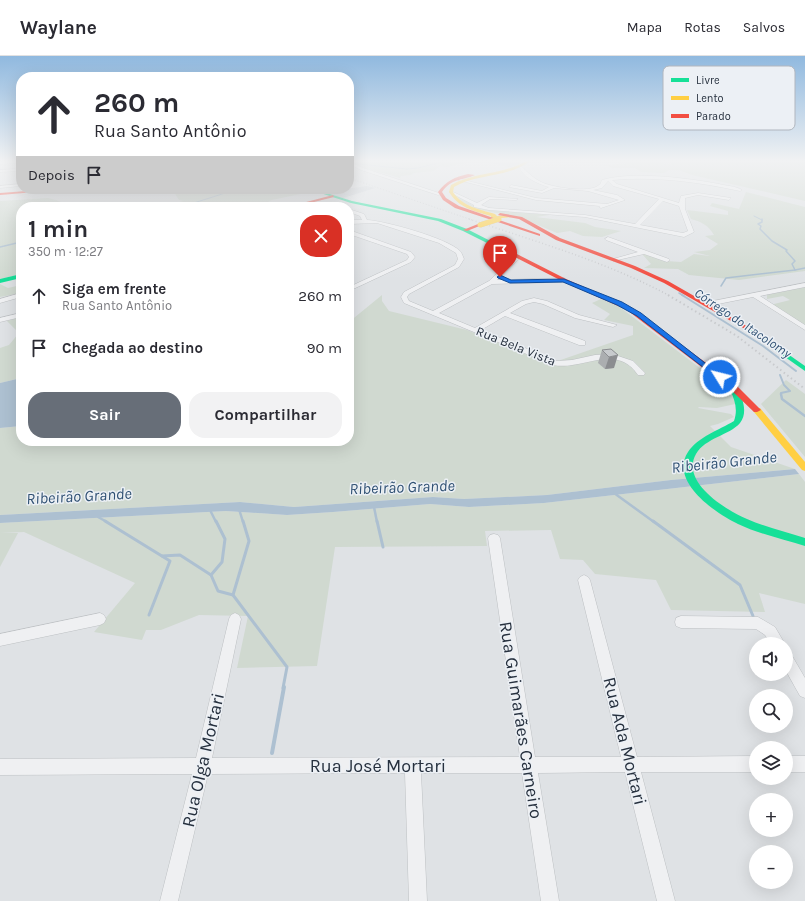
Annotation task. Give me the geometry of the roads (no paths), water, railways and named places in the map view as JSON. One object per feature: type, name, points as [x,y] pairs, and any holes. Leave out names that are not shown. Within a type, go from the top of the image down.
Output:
[{"type":"main road","points":[[446,200],[464,210],[526,232],[568,243],[648,273],[708,304],[754,332],[805,369]]},
{"type":"main road","points":[[456,200],[493,215],[526,221],[568,243]]},
{"type":"main road","points":[[354,202],[438,220],[448,226]]},
{"type":"main road","points":[[354,203],[425,221],[469,229],[517,258],[562,280],[620,304],[639,315],[732,386],[766,421],[803,466]]},
{"type":"main road","points":[[469,229],[500,217]]},
{"type":"main road","points":[[425,221],[430,219],[438,220]]},
{"type":"main road","points":[[469,229],[517,258]]},
{"type":"main road","points":[[0,281],[16,277]]},
{"type":"main road","points":[[792,360],[805,373]]},
{"type":"main road","points":[[732,386],[739,398],[741,409],[747,418]]},
{"type":"main road","points":[[766,421],[747,418],[737,422],[696,449],[690,458],[687,471],[691,480],[698,489],[713,503],[742,521],[805,542]]},
{"type":"street","points":[[476,208],[486,200]]},
{"type":"street","points":[[553,200],[608,205]]},
{"type":"street","points":[[595,209],[622,200]]},
{"type":"street","points":[[636,226],[661,200]]},
{"type":"street","points":[[667,200],[681,205]]},
{"type":"street","points":[[476,208],[575,215],[687,235],[691,232],[681,205],[681,200]]},
{"type":"street","points":[[575,215],[588,211]]},
{"type":"street","points":[[354,212],[362,215],[364,221],[354,222]]},
{"type":"street","name":"Rua Bela Vista","points":[[364,221],[388,225],[441,242],[458,252],[461,258],[457,266],[410,290],[404,297],[406,302],[412,306],[477,330],[556,363],[566,363],[596,356],[608,356],[632,363],[637,366],[641,373]]},
{"type":"street","points":[[354,234],[409,253],[412,257],[409,261],[354,287]]},
{"type":"street","points":[[608,239],[668,260]]},
{"type":"street","points":[[615,260],[643,252]]},
{"type":"street","points":[[433,314],[491,282],[517,258]]},
{"type":"street","points":[[499,276],[510,282]]},
{"type":"street","points":[[491,282],[562,280]]},
{"type":"street","points":[[708,304],[805,285]]},
{"type":"street","points":[[754,295],[805,328]]},
{"type":"street","points":[[0,301],[16,296]]},
{"type":"street","points":[[477,330],[529,300],[540,300],[577,317],[613,325]]},
{"type":"street","points":[[505,314],[582,343]]},
{"type":"street","points":[[0,320],[16,316]]},
{"type":"street","name":"Rua Guimarães Carneiro","points":[[494,538],[550,901]]},
{"type":"street","name":"Rua Ada Mortari","points":[[584,580],[666,901]]},
{"type":"street","name":"Rua Olga Mortari","points":[[170,901],[235,618]]},
{"type":"street","points":[[0,640],[100,619]]},
{"type":"street","points":[[681,622],[758,623],[770,631],[774,637]]},
{"type":"street","points":[[793,670],[805,690]]},
{"type":"street","name":"Rua José Mortari","points":[[0,768],[528,765],[631,766],[749,764]]},
{"type":"street","points":[[793,764],[805,764]]},
{"type":"street","points":[[413,766],[418,901]]},
{"type":"water","points":[[16,379],[16,426],[0,428],[0,383]]},
{"type":"water","points":[[795,469],[799,474],[544,503],[469,507],[430,504],[287,515],[226,511],[0,523],[0,515],[240,502],[294,507],[433,497],[464,499],[547,495],[671,480]]},
{"type":"waterway","points":[[197,202],[202,200]]},
{"type":"waterway","name":"Córrego do Itacolomy","points":[[754,216],[762,220]]},
{"type":"waterway","name":"Córrego do Itacolomy","points":[[762,220],[762,222],[758,224],[761,226],[760,229],[772,241],[787,250],[786,251],[795,261],[792,264],[795,270]]},
{"type":"waterway","points":[[0,247],[16,243]]},
{"type":"waterway","name":"Córrego do Itacolomy","points":[[795,270],[805,268]]},
{"type":"waterway","name":"Córrego do Itacolomy","points":[[721,286],[726,278],[795,270]]},
{"type":"waterway","name":"Córrego do Itacolomy","points":[[679,293],[684,296]]},
{"type":"waterway","name":"Córrego do Itacolomy","points":[[682,295],[763,346],[796,371]]},
{"type":"waterway","points":[[780,375],[784,385],[790,391],[781,394]]},
{"type":"waterway","points":[[781,394],[782,399],[805,416]]},
{"type":"waterway","points":[[614,493],[654,522]]},
{"type":"waterway","points":[[374,507],[377,522]]},
{"type":"waterway","points":[[239,509],[243,522]]},
{"type":"waterway","points":[[210,510],[216,522]]},
{"type":"waterway","points":[[98,517],[107,522]]},
{"type":"waterway","points":[[105,521],[170,561],[149,615]]},
{"type":"waterway","points":[[211,575],[222,562],[225,539],[216,521]]},
{"type":"waterway","points":[[233,595],[249,541],[243,521]]},
{"type":"waterway","points":[[377,521],[383,547]]},
{"type":"waterway","points":[[653,521],[740,585],[753,616]]},
{"type":"waterway","points":[[162,556],[180,555],[211,575]]},
{"type":"waterway","points":[[211,575],[218,591],[233,595]]},
{"type":"waterway","points":[[233,595],[287,667],[283,688]]},
{"type":"waterway","points":[[272,753],[284,687]]},
{"type":"railway","points":[[415,200],[472,220]]},
{"type":"railway","points":[[469,219],[597,263],[668,295]]},
{"type":"railway","points":[[668,295],[737,336],[805,389]]},
{"type":"water label","name":"Ribeirão Grande","points":[[724,462]]},
{"type":"water label","name":"Ribeirão Grande","points":[[402,487]]},
{"type":"water label","name":"Ribeirão Grande","points":[[79,496]]}]
